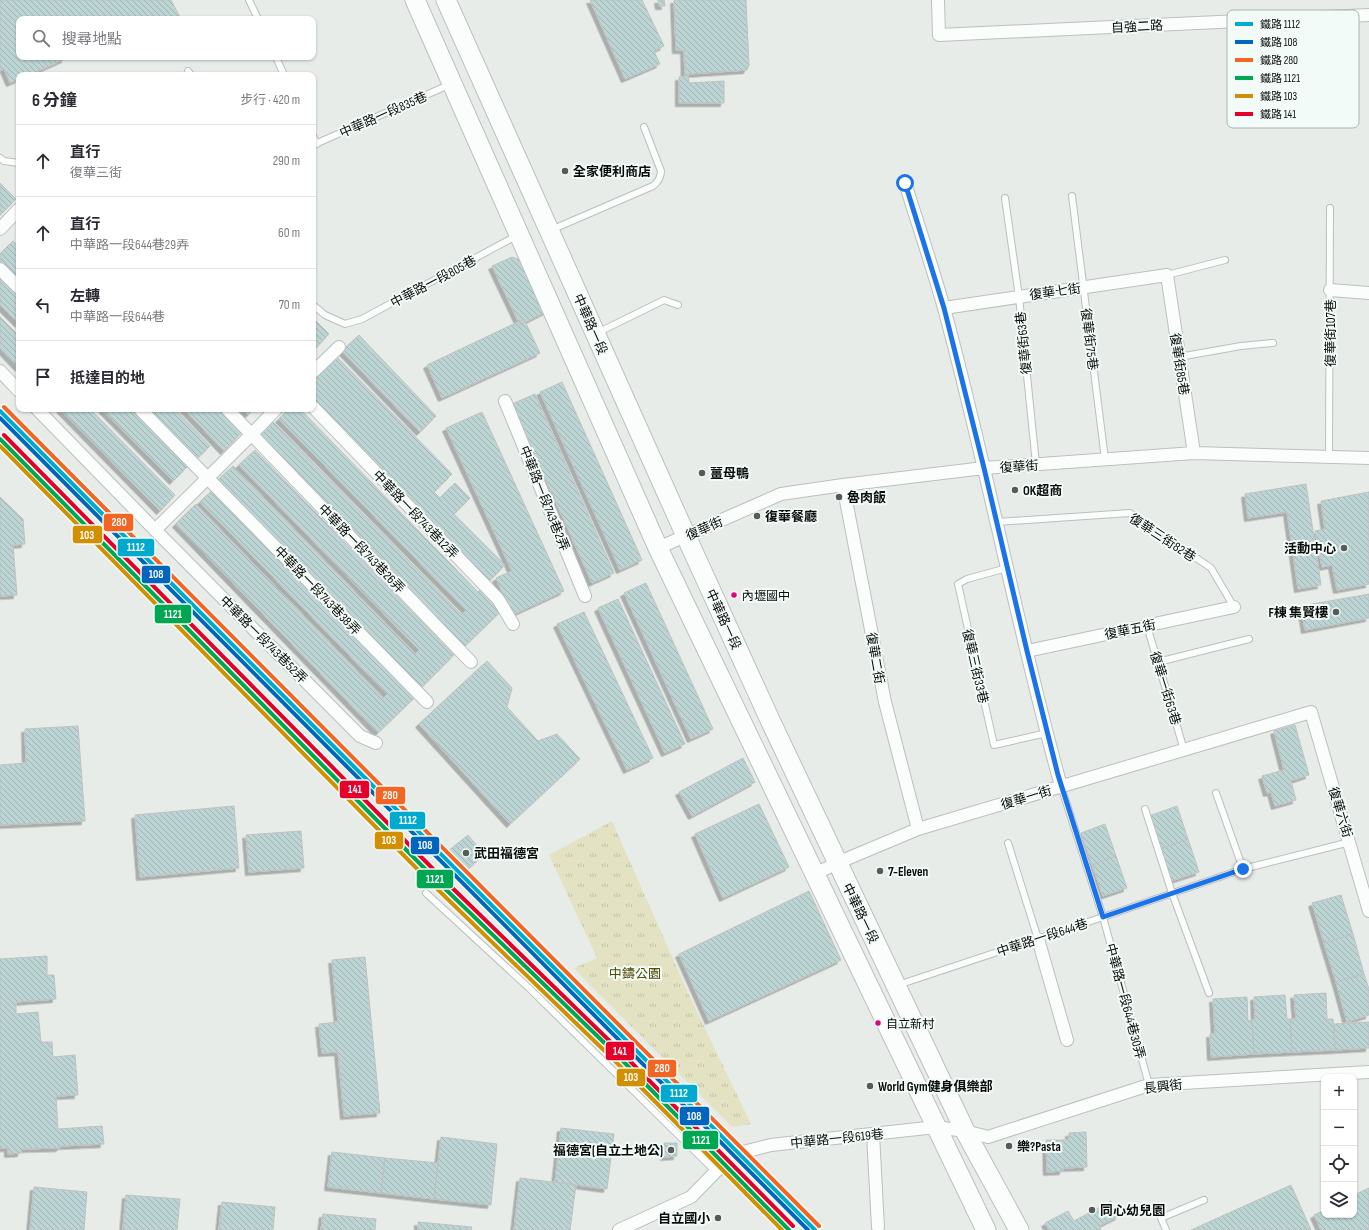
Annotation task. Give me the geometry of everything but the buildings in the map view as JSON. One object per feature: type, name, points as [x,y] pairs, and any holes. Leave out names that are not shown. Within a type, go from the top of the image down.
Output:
[{"type":"main road","name":"中華路一段","points":[[415,0],[658,548],[986,1230]]},
{"type":"main road","name":"中華路一段","points":[[446,0],[686,536],[837,863],[965,1132],[1019,1230]]},
{"type":"street","name":"自強二路","points":[[938,0],[939,35],[1227,22]]},
{"type":"street","name":"自強二路","points":[[1359,15],[1369,15]]},
{"type":"street","points":[[905,183],[944,308],[1061,786]]},
{"type":"street","points":[[0,229],[16,212]]},
{"type":"street","points":[[0,269],[16,285]]},
{"type":"street","name":"復華七街","points":[[944,308],[1167,275]]},
{"type":"street","name":"復華街85巷","points":[[1167,275],[1194,452]]},
{"type":"street","points":[[1330,290],[1369,293]]},
{"type":"street","points":[[316,369],[338,347]]},
{"type":"street","points":[[0,371],[16,388]]},
{"type":"street","name":"中華路一段743巷2弄","points":[[505,401],[585,596]]},
{"type":"street","name":"中華路一段743巷12弄","points":[[316,410],[498,598],[513,624]]},
{"type":"street","name":"中華路一段743巷52弄","points":[[40,412],[360,736],[376,743]]},
{"type":"street","name":"中華路一段743巷38弄","points":[[143,412],[427,702]]},
{"type":"street","name":"中華路一段743巷26弄","points":[[230,412],[471,662]]},
{"type":"street","points":[[155,530],[273,412]]},
{"type":"street","name":"復華街","points":[[658,548],[781,494],[843,485],[984,468],[1194,452],[1369,458]]},
{"type":"street","name":"復華二街","points":[[843,485],[885,702],[918,829]]},
{"type":"street","name":"復華五街","points":[[1027,651],[1234,607]]},
{"type":"street","name":"復華一街","points":[[815,874],[837,863],[918,829],[1311,712]]},
{"type":"street","name":"復華六街","points":[[1311,712],[1369,911]]},
{"type":"street","points":[[1038,939],[1067,1040]]},
{"type":"street","name":"長興街","points":[[936,1127],[988,1137],[1149,1085],[1369,1072]]},
{"type":"street","name":"中華路一段619巷","points":[[619,1230],[691,1197],[724,1162],[739,1153],[771,1145],[936,1127]]},
{"type":"street","points":[[873,1134],[878,1227]]},
{"type":"lane","points":[[249,0],[257,16]]},
{"type":"lane","points":[[277,60],[283,72]]},
{"type":"lane","name":"中華路一段835巷","points":[[316,144],[452,83]]},
{"type":"lane","points":[[549,231],[653,186],[656,183],[661,175],[661,171],[644,127]]},
{"type":"lane","points":[[0,158],[4,161],[16,163]]},
{"type":"lane","name":"復華街75巷","points":[[1072,196],[1105,459]]},
{"type":"lane","name":"復華街63巷","points":[[1005,198],[1019,297],[1036,464]]},
{"type":"lane","name":"復華街107巷","points":[[1329,457],[1330,208]]},
{"type":"lane","name":"中華路一段805巷","points":[[316,308],[325,315],[345,324],[362,319],[519,234]]},
{"type":"lane","points":[[1167,275],[1225,260]]},
{"type":"lane","points":[[595,333],[664,300],[678,305]]},
{"type":"lane","points":[[1179,357],[1241,346],[1273,344]]},
{"type":"lane","name":"復華三街82巷","points":[[996,522],[1130,513],[1211,568],[1234,607]]},
{"type":"lane","name":"復華三街33巷","points":[[1007,568],[967,579],[958,584],[994,745],[1047,733]]},
{"type":"lane","name":"復華一街63巷","points":[[1147,626],[1184,750]]},
{"type":"lane","points":[[1158,662],[1249,639]]},
{"type":"lane","name":"中華路一段644巷30弄","points":[[1061,786],[1103,917],[1149,1085]]},
{"type":"lane","points":[[1216,793],[1243,869]]},
{"type":"lane","points":[[1145,809],[1172,893],[1209,993]]},
{"type":"lane","name":"中華路一段644巷","points":[[896,986],[1243,869],[1350,842]]},
{"type":"lane","points":[[1008,843],[1038,939]]},
{"type":"lane","points":[[426,893],[529,988],[715,1171]]},
{"type":"lane","points":[[1166,1230],[1161,1218],[1204,1200]]},
{"type":"green space","name":"中鑄公園","points":[[612,821],[689,995],[751,1124],[732,1127],[574,968],[597,958],[549,855]]},
{"type":"rail line","name":"280","points":[[4,407],[819,1226]]},
{"type":"rail line","name":"1112","points":[[0,411],[815,1230]]},
{"type":"rail line","name":"108","points":[[0,418],[808,1230]]},
{"type":"rail line","name":"141","points":[[4,435],[439,875],[622,1053],[793,1226]]},
{"type":"rail line","name":"1121","points":[[0,439],[435,879],[619,1057],[789,1230]]},
{"type":"rail line","name":"103","points":[[0,446],[431,883],[615,1061],[782,1230]]},
{"type":"place","name":"全家便利商店","points":[[565,171]]},
{"type":"place","name":"薑母鴨","points":[[702,473]]},
{"type":"place","name":"OK超商","points":[[1015,490]]},
{"type":"place","name":"魯肉飯","points":[[839,497]]},
{"type":"place","name":"復華餐廳","points":[[757,516]]},
{"type":"place","name":"活動中心","points":[[1344,548]]},
{"type":"place","name":"內壢國中","points":[[734,595]]},
{"type":"place","name":"F棟 集賢樓","points":[[1336,612]]},
{"type":"place","name":"武田福德宮","points":[[466,853]]},
{"type":"place","name":"7-Eleven","points":[[880,871]]},
{"type":"place","name":"自立新村","points":[[878,1023]]},
{"type":"place","name":"World Gym健身俱樂部","points":[[870,1086]]},
{"type":"place","name":"樂?Pasta","points":[[1009,1146]]},
{"type":"place","name":"福德宮(自立土地公)","points":[[671,1150]]},
{"type":"place","name":"同心幼兒園","points":[[1092,1210]]},
{"type":"place","name":"自立國小","points":[[718,1218]]},
{"type":"route","points":[[905,183],[944,308],[1058,775],[1103,917],[1243,869]]}]
